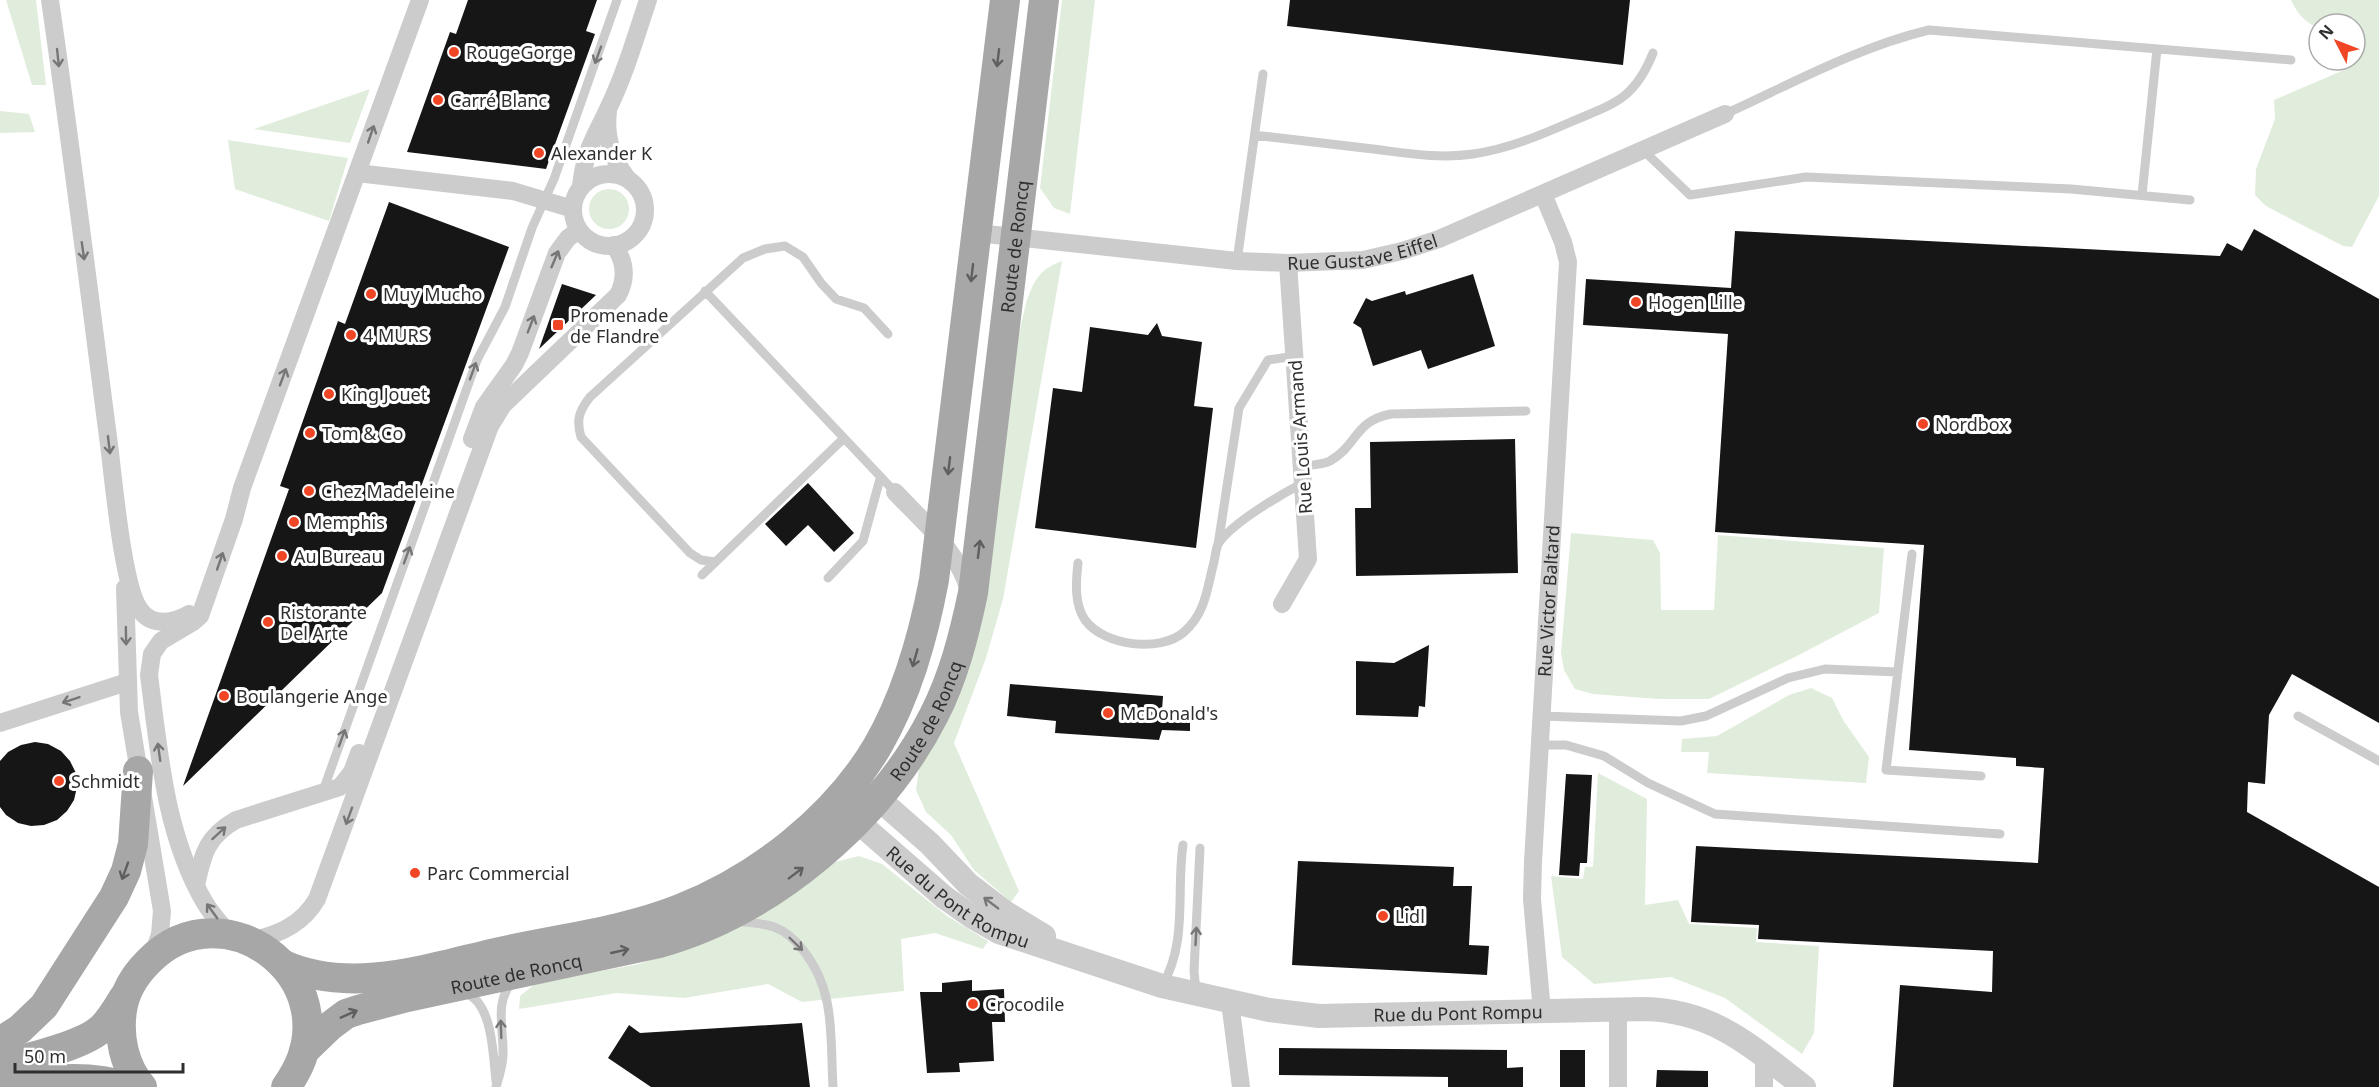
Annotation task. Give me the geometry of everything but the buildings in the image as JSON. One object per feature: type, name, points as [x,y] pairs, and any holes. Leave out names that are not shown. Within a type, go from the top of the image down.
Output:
[{"type":"main road","name":"Route de Roncq","points":[[866,787],[876,748],[909,677],[924,630],[940,539],[1005,0]]},
{"type":"main road","name":"Route de Roncq","points":[[304,1052],[330,1026],[346,1014],[396,999],[659,943],[723,918],[789,878],[826,849],[845,811],[866,787],[910,756],[935,712],[960,648],[971,602],[1044,0]]},
{"type":"main road","points":[[0,1042],[20,1029],[44,1006],[114,897],[126,871],[131,850],[138,771]]},
{"type":"main road","name":"Route de Roncq","points":[[282,964],[301,973],[330,978],[408,973],[658,916],[698,901],[747,874],[793,841],[845,811]]},
{"type":"main road","points":[[0,1066],[61,1047],[93,1034],[112,1016],[138,974],[152,958],[171,944],[207,934],[239,938],[266,950],[282,964],[296,983],[304,1005],[308,1028],[304,1052],[294,1076],[286,1087]]},
{"type":"main road","points":[[128,992],[121,1019],[122,1046],[132,1072],[142,1087]]},
{"type":"main road","points":[[0,1087],[32,1082],[93,1079],[128,1087]]},
{"type":"street","points":[[50,0],[125,556],[135,602],[146,617],[153,621],[168,621],[187,615],[206,599]]},
{"type":"street","points":[[420,0],[242,488],[234,519],[200,616],[167,635],[156,647],[150,664],[149,675],[164,789],[184,855],[196,885],[209,908],[239,938],[270,937],[288,929],[299,922],[317,899],[490,426],[498,411],[618,295],[623,283],[624,269],[621,256],[614,245]]},
{"type":"street","points":[[608,109],[606,125],[616,163],[642,194],[645,216],[634,236],[614,245],[592,242],[579,230],[574,220],[573,209],[581,186],[583,167],[592,137],[608,109],[648,0]]},
{"type":"street","name":"Rue Gustave Eiffel","points":[[977,233],[1237,261],[1288,264],[1363,260],[1411,249],[1439,239],[1725,114]]},
{"type":"street","points":[[357,173],[513,191],[573,209]]},
{"type":"street","points":[[581,186],[594,176],[605,174],[616,174],[627,178]]},
{"type":"street","name":"Rue Victor Baltard","points":[[1542,1012],[1532,884],[1568,262],[1563,242],[1543,194]]},
{"type":"street","points":[[196,885],[205,850],[215,834],[236,820],[340,787],[352,772],[484,407],[520,353],[557,253],[568,238],[579,230]]},
{"type":"street","name":"Rue Louis Armand","points":[[1282,604],[1308,559],[1288,264]]},
{"type":"street","points":[[895,492],[940,539],[962,572],[971,602]]},
{"type":"street","points":[[125,556],[127,682],[138,771],[148,817],[162,911],[160,934],[152,958]]},
{"type":"street","points":[[0,723],[127,682]]},
{"type":"street","name":"Rue du Pont Rompu","points":[[866,787],[930,844],[968,884],[993,904],[1020,923],[1096,964]]},
{"type":"street","name":"Rue du Pont Rompu","points":[[845,811],[937,891],[978,920],[1015,938],[1162,986],[1230,1002],[1288,1013],[1319,1016],[1658,1010],[1702,1019],[1732,1033],[1804,1087]]},
{"type":"street","points":[[1230,1002],[1241,1087]]},
{"type":"street","points":[[1618,1010],[1618,1087]]},
{"type":"street","points":[[1764,1057],[1764,1087]]},
{"type":"lane","points":[[322,793],[477,360],[505,307],[532,228],[546,200],[617,0]]},
{"type":"lane","points":[[1725,114],[1864,52],[1929,30],[2291,60]]},
{"type":"lane","points":[[2142,195],[2157,49]]},
{"type":"lane","points":[[1255,135],[1414,154],[1452,156],[1493,150],[1537,136],[1614,103],[1629,94],[1639,83],[1653,53]]},
{"type":"lane","points":[[1237,261],[1263,74]]},
{"type":"lane","points":[[1644,150],[1690,195],[1806,177],[2071,189],[2190,200]]},
{"type":"lane","points":[[715,562],[701,560],[690,553],[581,437],[577,424],[581,409],[590,397],[743,258],[765,249],[785,246],[803,257],[821,283],[836,299],[864,308],[888,334]]},
{"type":"lane","points":[[705,291],[880,479],[895,492]]},
{"type":"lane","points":[[1078,563],[1076,584],[1079,607],[1085,620],[1095,631],[1111,640],[1150,645],[1167,642],[1182,634],[1193,624],[1207,596],[1218,545],[1239,408],[1268,360],[1294,356]]},
{"type":"lane","points":[[1218,545],[1303,475],[1341,453],[1362,428],[1375,417],[1391,414],[1526,411]]},
{"type":"lane","points":[[702,575],[843,439]]},
{"type":"lane","points":[[828,578],[863,541],[880,479]]},
{"type":"lane","points":[[1912,554],[1886,770],[1981,776]]},
{"type":"lane","points":[[1542,716],[1681,721],[1706,716],[1788,678],[1825,669],[1898,672]]},
{"type":"lane","points":[[2298,716],[2379,761]]},
{"type":"lane","points":[[1540,745],[1566,745],[1604,756],[1648,783],[1715,814],[2000,834]]},
{"type":"lane","points":[[1162,986],[1170,972],[1177,948],[1183,845]]},
{"type":"lane","points":[[1196,994],[1194,971],[1200,848]]},
{"type":"lane","points":[[723,918],[775,927],[796,942],[815,965],[824,984],[829,1007],[833,1087]]},
{"type":"lane","points":[[453,987],[474,996],[481,1006],[490,1031],[496,1087],[504,1056],[500,1027],[503,999],[509,986],[519,974]]},
{"type":"green space","points":[[6,0],[36,0],[46,85],[32,85]]},
{"type":"green space","points":[[1062,0],[1095,0],[1070,214],[1054,208],[1040,188]]},
{"type":"green space","points":[[2291,0],[2379,0],[2379,196],[2352,247],[2343,246],[2266,206],[2255,195],[2256,169],[2275,119],[2274,100],[2339,72],[2367,72],[2367,12],[2307,12],[2307,21]]},
{"type":"green space","points":[[370,89],[350,143],[254,129]]},
{"type":"green space","points":[[0,111],[29,114],[35,132],[0,133]]},
{"type":"green space","points":[[228,140],[348,158],[329,221],[235,189]]},
{"type":"green space","points":[[609,189],[617,190],[623,195],[628,201],[628,217],[623,223],[617,228],[609,229],[601,228],[595,223],[590,217],[589,209],[590,201],[595,195],[601,190]]},
{"type":"green space","points":[[1062,261],[1003,599],[986,658],[954,743],[1019,891],[1011,902],[974,870],[951,835],[926,812],[916,790],[919,768],[1026,303],[1042,272]]},
{"type":"green space","points":[[1571,533],[1653,540],[1660,553],[1661,610],[1714,610],[1718,535],[1884,548],[1879,613],[1709,699],[1659,699],[1593,694],[1575,689],[1564,670],[1561,653]]},
{"type":"green space","points":[[1811,688],[1832,698],[1843,720],[1869,757],[1866,783],[1707,773],[1709,752],[1681,752],[1682,739],[1717,736],[1789,695]]},
{"type":"green space","points":[[1598,773],[1647,799],[1645,905],[1678,900],[1689,924],[1757,928],[1756,942],[1819,946],[1814,1033],[1802,1054],[1725,998],[1671,977],[1594,984],[1562,957],[1551,876],[1583,879],[1585,867],[1593,867]]},
{"type":"green space","points":[[859,856],[882,864],[947,916],[988,941],[983,949],[935,933],[901,939],[904,991],[802,1002],[768,984],[684,998],[617,993],[519,1009],[520,996],[536,983],[639,964],[710,939],[769,911],[835,862]]},
{"type":"place","name":"RougeGorge","points":[[454,52]]},
{"type":"place","name":"Carré Blanc","points":[[438,100]]},
{"type":"place","name":"Alexander K","points":[[539,153]]},
{"type":"place","name":"Muy Mucho","points":[[371,294]]},
{"type":"place","name":"Hogen Lille","points":[[1636,302]]},
{"type":"place","name":"Promenade de Flandre","points":[[558,325]]},
{"type":"place","name":"4 MURS","points":[[351,335]]},
{"type":"place","name":"King Jouet","points":[[329,394]]},
{"type":"place","name":"Nordbox","points":[[1923,424]]},
{"type":"place","name":"Tom & Co","points":[[310,433]]},
{"type":"place","name":"Chez Madeleine","points":[[309,491]]},
{"type":"place","name":"Memphis","points":[[294,522]]},
{"type":"place","name":"Au Bureau","points":[[282,556]]},
{"type":"place","name":"Ristorante Del Arte","points":[[268,622]]},
{"type":"place","name":"Boulangerie Ange","points":[[224,696]]},
{"type":"place","name":"McDonald's","points":[[1108,713]]},
{"type":"place","name":"Schmidt","points":[[59,781]]},
{"type":"place","name":"Parc Commercial","points":[[415,873]]},
{"type":"place","name":"Lidl","points":[[1383,916]]},
{"type":"place","name":"Crocodile","points":[[973,1004]]}]
